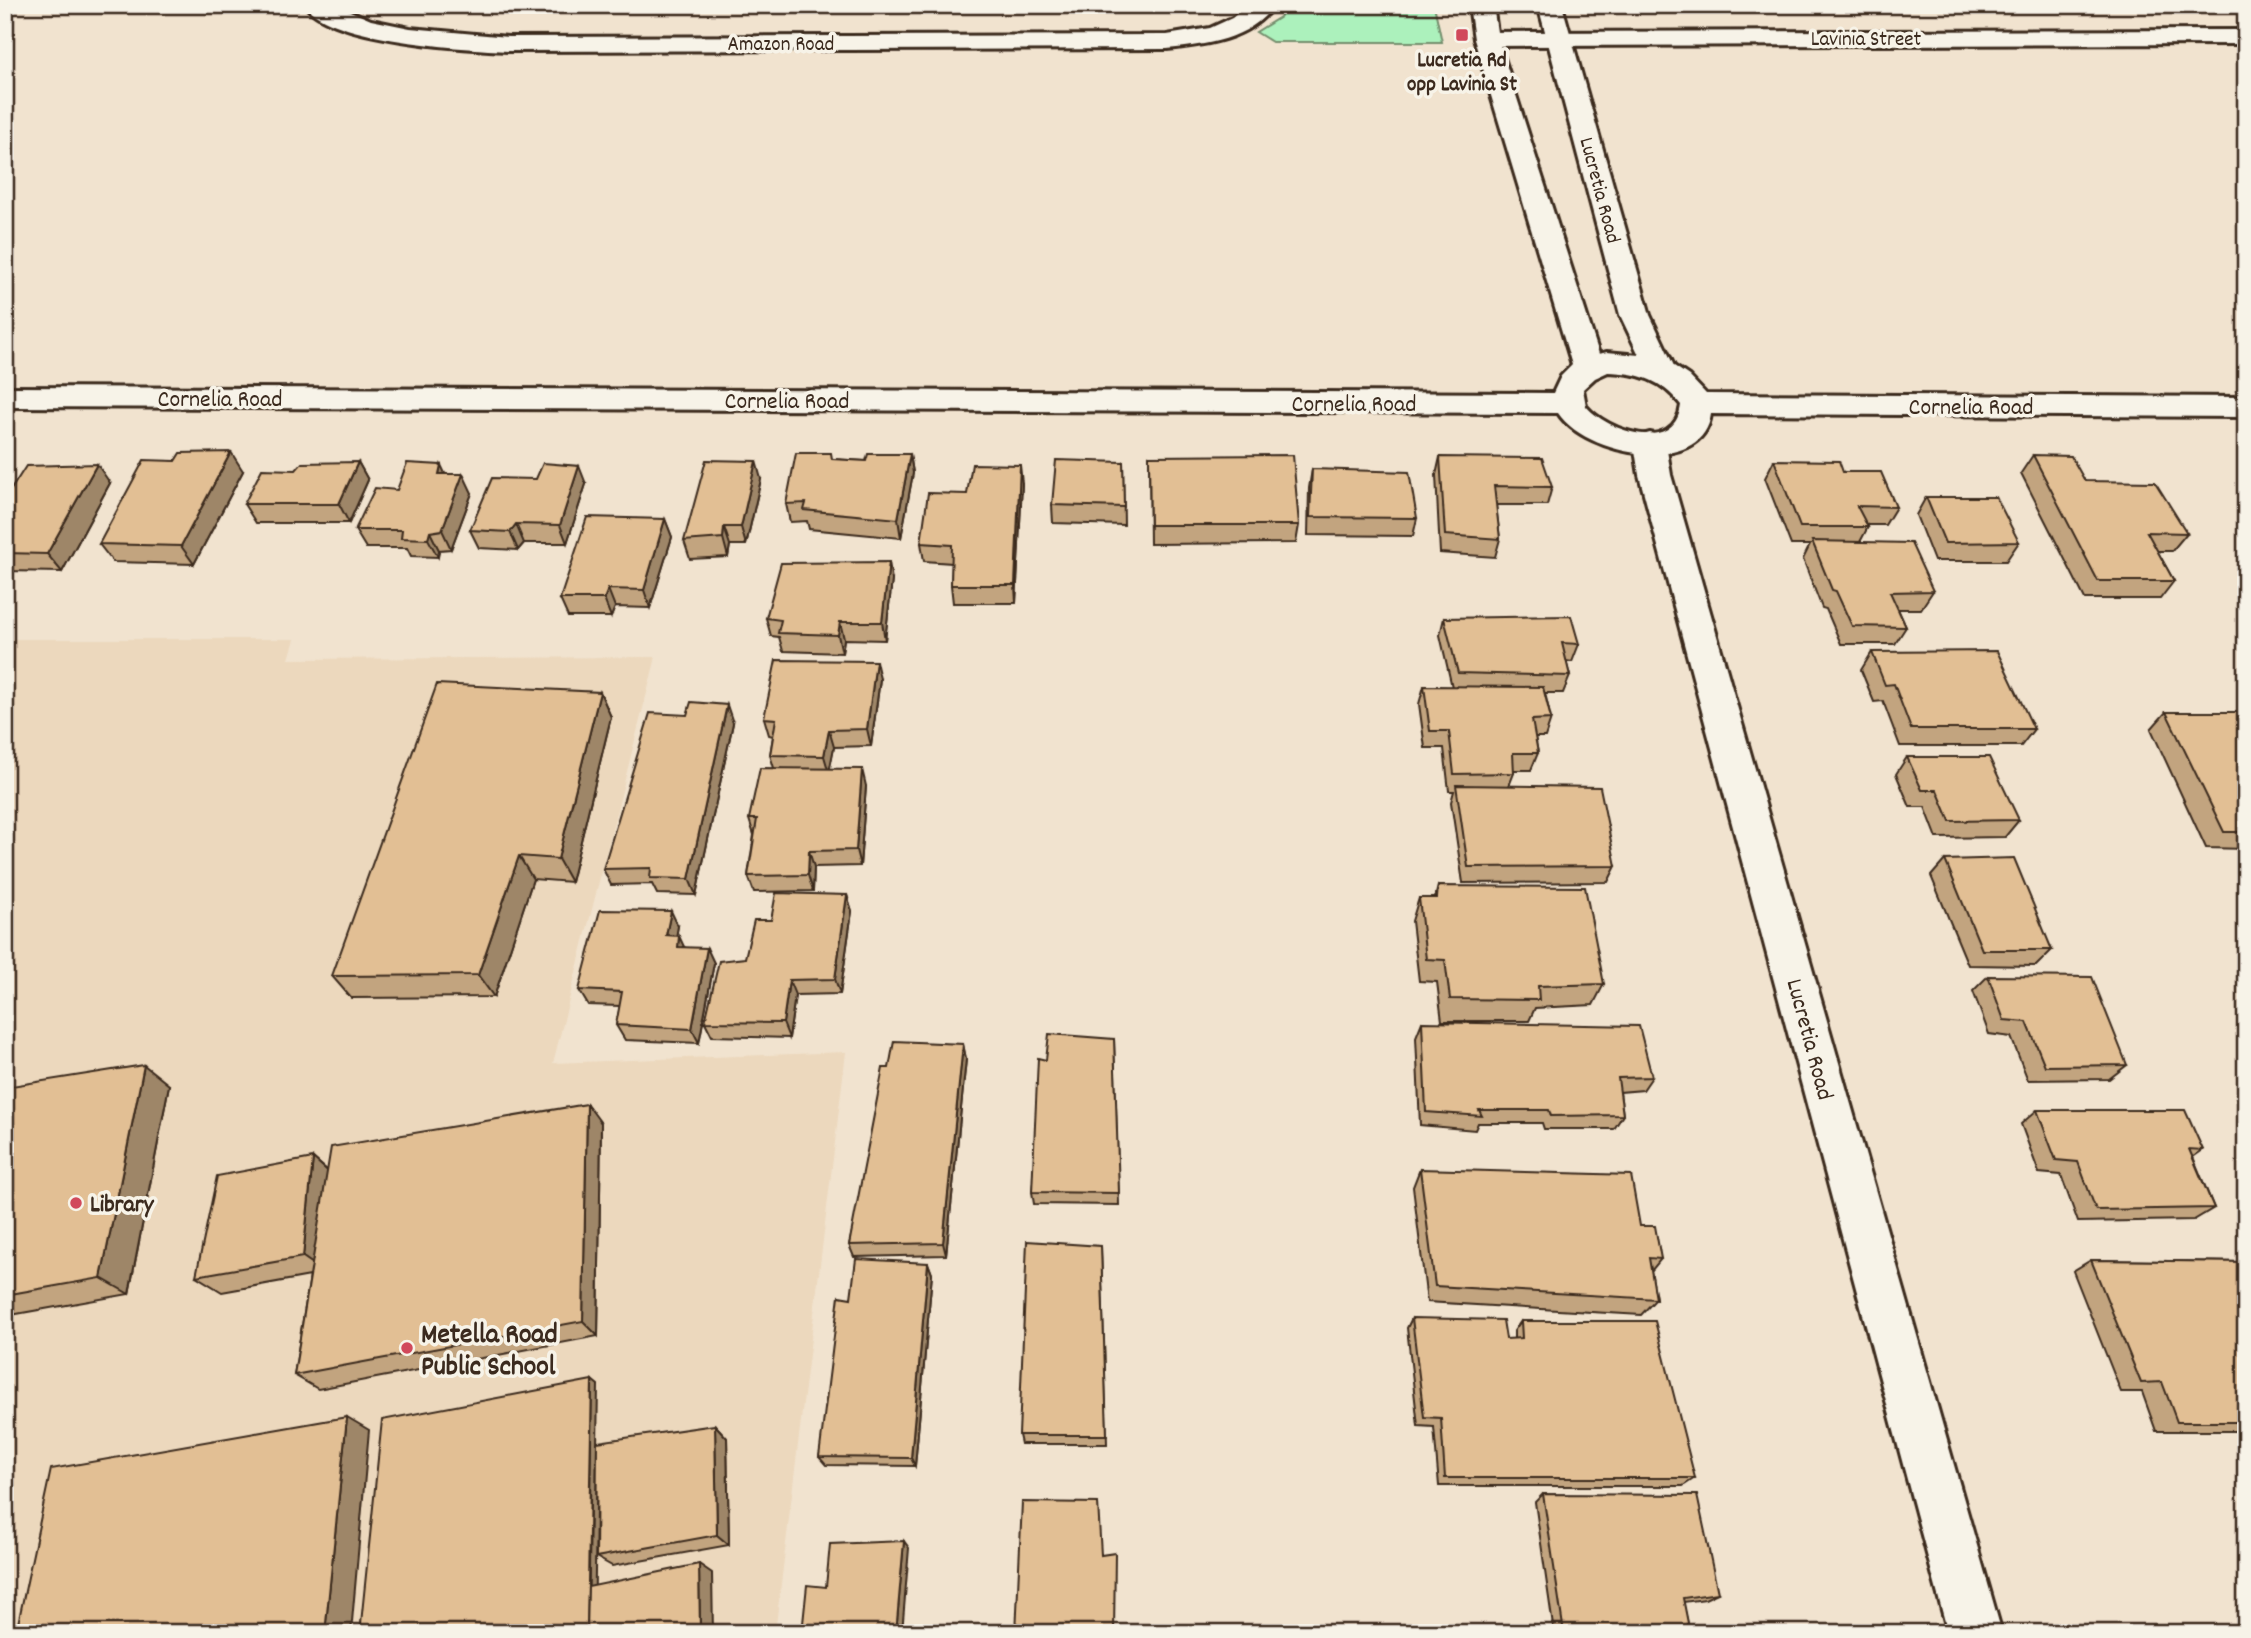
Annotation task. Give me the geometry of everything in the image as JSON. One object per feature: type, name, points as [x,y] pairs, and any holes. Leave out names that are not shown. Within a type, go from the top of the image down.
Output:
[{"type":"street","name":"Amazon Road","points":[[317,5],[340,19],[372,30],[430,40],[508,44],[1167,42],[1231,30],[1255,13]]},
{"type":"street","points":[[1480,5],[1486,39],[1588,368]]},
{"type":"street","name":"Lucretia Road","points":[[1550,5],[1635,315],[1662,372]]},
{"type":"street","name":"Lavinia Street","points":[[1486,39],[2246,37]]},
{"type":"street","points":[[1607,362],[1628,362],[1662,372],[1685,387],[1697,404],[1695,420],[1686,432],[1670,440],[1650,444],[1628,443],[1605,436],[1587,426],[1574,413],[1569,403],[1568,389],[1575,377],[1588,368],[1607,362]]},
{"type":"street","name":"Cornelia Road","points":[[5,397],[1569,403]]},
{"type":"street","name":"Cornelia Road","points":[[1697,404],[2246,407]]},
{"type":"street","name":"Lucretia Road","points":[[1650,444],[1655,475],[1975,1633]]},
{"type":"shaded area","name":"Metella Road Public School","points":[[5,639],[295,639],[289,659],[656,657],[553,1063],[846,1052],[775,1633],[5,1633]]},
{"type":"green space","points":[[1288,5],[1434,5],[1442,42],[1272,42],[1256,32],[1280,17]]},
{"type":"building","points":[[231,452],[181,546],[99,544],[144,460],[175,461],[180,453]]},
{"type":"building","points":[[796,453],[831,453],[832,459],[866,461],[868,454],[910,454],[898,519],[804,510],[806,503],[786,504]]},
{"type":"building","points":[[1293,455],[1299,525],[1150,525],[1149,456]]},
{"type":"building","points":[[2033,455],[2071,456],[2085,481],[2155,482],[2187,533],[2147,532],[2174,581],[2098,581]]},
{"type":"building","points":[[1440,457],[1542,458],[1552,487],[1494,486],[1500,539],[1445,535]]},
{"type":"building","points":[[706,460],[756,461],[741,527],[724,527],[723,538],[684,541]]},
{"type":"building","points":[[1056,460],[1123,462],[1124,507],[1052,505]]},
{"type":"building","points":[[1774,460],[1839,461],[1843,472],[1881,472],[1896,507],[1857,506],[1868,527],[1800,527]]},
{"type":"building","points":[[358,462],[339,504],[244,504],[262,469],[296,470],[302,463]]},
{"type":"building","points":[[407,463],[441,465],[439,474],[463,474],[442,530],[430,532],[428,539],[401,538],[402,530],[355,530],[375,488],[397,490]]},
{"type":"building","points":[[543,463],[579,466],[560,525],[516,524],[510,532],[470,530],[492,478],[536,479]]},
{"type":"building","points":[[97,464],[47,554],[5,553],[5,499],[26,466]]},
{"type":"building","points":[[972,464],[1020,465],[1015,585],[951,585],[952,545],[921,543],[928,493],[967,494]]},
{"type":"building","points":[[1312,469],[1409,472],[1417,518],[1310,517]]},
{"type":"building","points":[[1926,497],[1996,497],[2019,542],[1945,543]]},
{"type":"building","points":[[587,517],[665,519],[644,590],[608,589],[604,599],[560,599]]},
{"type":"building","points":[[1812,541],[1911,543],[1933,591],[1890,592],[1906,627],[1852,626],[1836,591],[1832,590]]},
{"type":"building","points":[[889,562],[882,622],[840,622],[838,635],[778,633],[781,620],[766,618],[781,563]]},
{"type":"building","points":[[1571,616],[1579,644],[1562,643],[1570,676],[1458,673],[1444,618]]},
{"type":"building","points":[[1997,651],[2034,729],[1911,729],[1894,684],[1885,685],[1872,652]]},
{"type":"building","points":[[776,660],[876,661],[867,729],[829,730],[824,756],[770,755],[776,719],[764,718]]},
{"type":"building","points":[[437,684],[600,692],[558,859],[519,856],[478,975],[332,976]]},
{"type":"building","points":[[1424,686],[1543,687],[1551,719],[1532,720],[1538,753],[1513,753],[1514,773],[1454,774],[1449,731],[1430,731]]},
{"type":"building","points":[[691,702],[727,705],[689,879],[650,878],[651,868],[603,869],[650,713],[687,715]]},
{"type":"building","points":[[2166,712],[2246,712],[2246,832],[2224,832]]},
{"type":"building","points":[[1907,757],[1989,757],[2019,820],[1950,821],[1937,790],[1922,790]]},
{"type":"building","points":[[760,768],[862,769],[856,850],[809,851],[808,875],[748,876],[757,819],[749,819]]},
{"type":"building","points":[[1456,785],[1600,787],[1616,866],[1468,867]]},
{"type":"building","points":[[2014,858],[2052,950],[1982,950],[1945,860]]},
{"type":"building","points":[[1438,886],[1585,887],[1604,984],[1538,986],[1539,1000],[1450,999],[1445,960],[1426,959],[1419,898],[1437,898]]},
{"type":"building","points":[[776,893],[847,895],[835,979],[789,980],[783,1023],[705,1022],[719,961],[745,958],[754,920],[771,920]]},
{"type":"building","points":[[600,910],[671,911],[666,935],[679,936],[678,947],[707,948],[692,1029],[616,1025],[622,992],[579,990]]},
{"type":"building","points":[[1988,976],[2092,977],[2127,1065],[2045,1066],[2027,1022],[2004,1020]]},
{"type":"building","points":[[1422,1022],[1639,1026],[1652,1077],[1618,1078],[1623,1115],[1551,1116],[1549,1110],[1479,1110],[1482,1116],[1426,1112]]},
{"type":"building","points":[[1049,1034],[1114,1039],[1119,1193],[1032,1192],[1038,1058],[1046,1060]]},
{"type":"building","points":[[894,1041],[963,1044],[943,1243],[849,1245],[883,1068],[889,1068]]},
{"type":"building","name":"Library","points":[[144,1065],[101,1278],[5,1295],[5,1087]]},
{"type":"building","points":[[587,1104],[583,1321],[294,1375],[331,1147]]},
{"type":"building","points":[[2037,1110],[2185,1110],[2203,1150],[2189,1149],[2214,1208],[2096,1210],[2078,1162],[2056,1160]]},
{"type":"building","points":[[313,1158],[303,1257],[196,1276],[217,1176]]},
{"type":"building","points":[[1420,1169],[1631,1175],[1640,1226],[1655,1226],[1661,1259],[1649,1258],[1656,1299],[1435,1286]]},
{"type":"building","points":[[1027,1241],[1101,1246],[1107,1435],[1019,1435]]},
{"type":"building","points":[[856,1259],[928,1263],[911,1458],[819,1457],[839,1296],[851,1298]]},
{"type":"building","points":[[2091,1260],[2246,1262],[2246,1422],[2177,1422],[2162,1382],[2141,1383]]},
{"type":"building","points":[[1412,1318],[1503,1320],[1506,1339],[1522,1338],[1521,1321],[1655,1321],[1695,1478],[1445,1478],[1441,1418],[1424,1417]]},
{"type":"building","points":[[592,1380],[587,1633],[360,1633],[382,1420]]},
{"type":"building","points":[[347,1417],[325,1633],[16,1633],[51,1469]]},
{"type":"building","points":[[715,1425],[717,1535],[596,1557],[597,1442]]},
{"type":"building","points":[[1543,1494],[1697,1495],[1718,1593],[1683,1598],[1690,1633],[1564,1633]]},
{"type":"building","points":[[1022,1502],[1098,1503],[1101,1555],[1115,1553],[1114,1633],[1016,1633]]},
{"type":"building","points":[[904,1541],[896,1633],[802,1633],[807,1585],[826,1587],[830,1544]]},
{"type":"building","points":[[699,1564],[700,1633],[587,1633],[588,1587]]},
{"type":"place","name":"Lucretia Rd opp Lavinia St","points":[[1462,35]]},
{"type":"place","name":"Library","points":[[76,1203]]},
{"type":"place","name":"Metella Road Public School","points":[[407,1348]]}]
